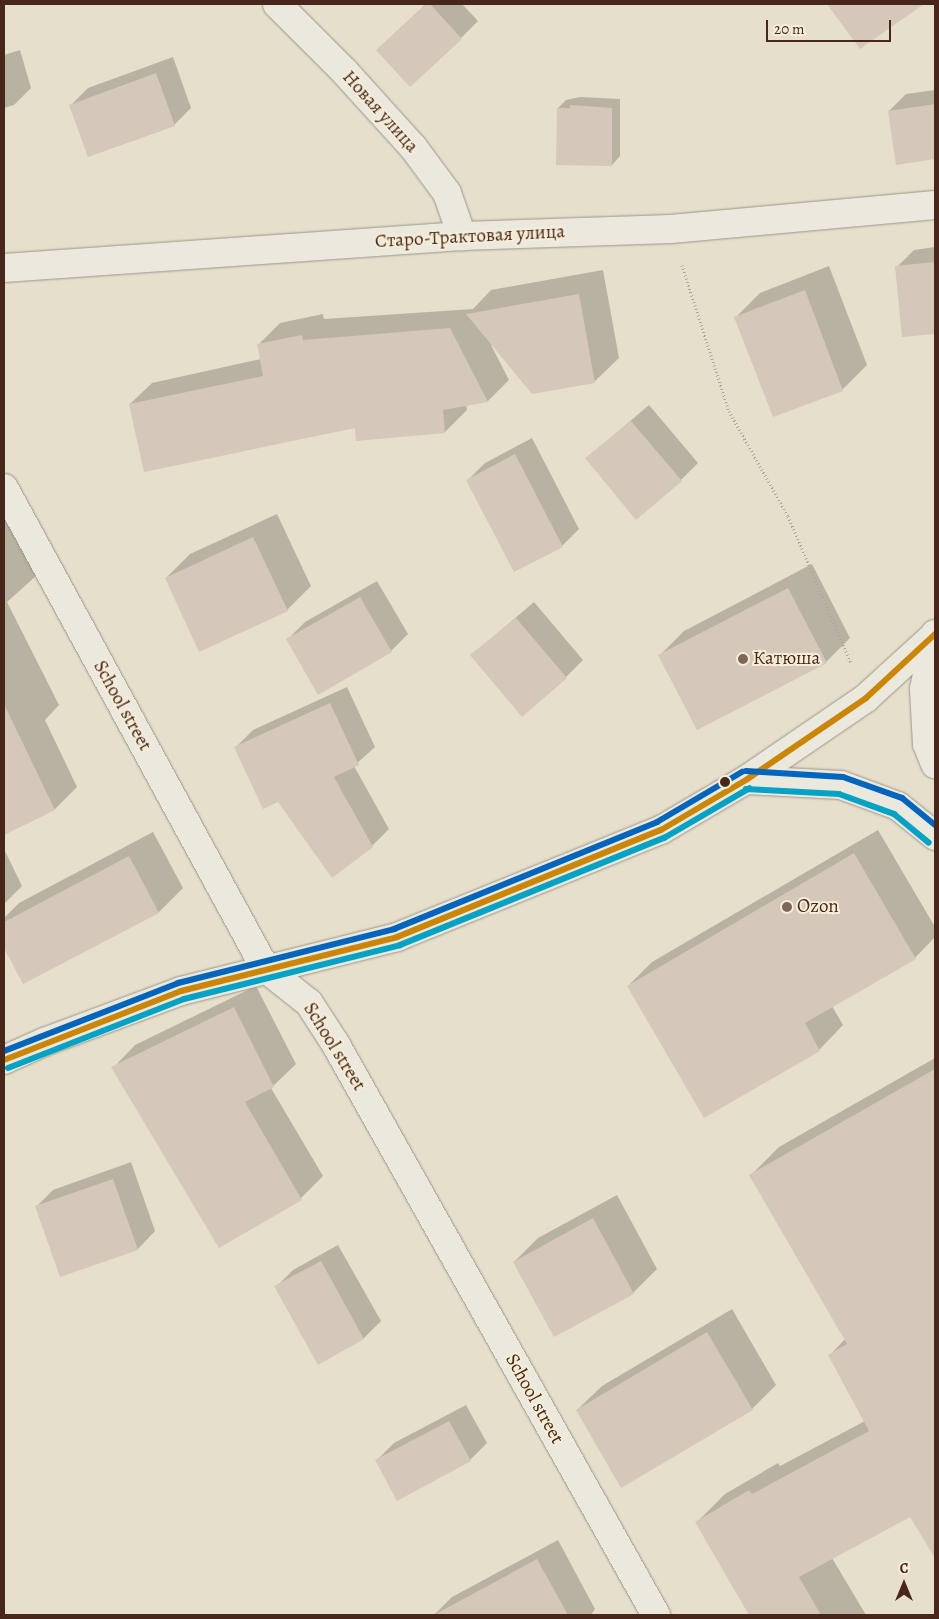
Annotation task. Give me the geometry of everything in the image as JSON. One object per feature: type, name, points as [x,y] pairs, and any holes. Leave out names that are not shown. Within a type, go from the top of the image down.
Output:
[{"type":"street","name":"Новая улица","points":[[277,4],[344,71],[413,147],[447,193],[462,236]]},
{"type":"street","name":"Старо-Трактовая улица","points":[[4,268],[462,236],[670,229],[935,205]]},
{"type":"street","name":"School street","points":[[4,488],[265,968],[309,1002],[335,1043],[656,1615]]},
{"type":"street","points":[[4,1060],[44,1042],[181,991],[265,968],[397,937],[660,830],[746,780],[866,698],[935,635]]},
{"type":"street","points":[[935,635],[924,689],[926,744],[935,764]]},
{"type":"street","points":[[746,780],[841,785],[898,806],[935,836]]},
{"type":"path","points":[[670,229],[730,411],[788,516],[866,698]]},
{"type":"building","points":[[426,4],[430,4],[462,39],[410,87],[376,50]]},
{"type":"building","points":[[827,4],[924,4],[860,49]]},
{"type":"building","points":[[156,73],[175,126],[88,157],[69,105]]},
{"type":"building","points":[[935,104],[935,159],[896,165],[888,111]]},
{"type":"building","points":[[570,105],[612,108],[612,166],[556,165],[557,108],[570,108]]},
{"type":"building","points":[[935,262],[935,334],[902,337],[895,266]]},
{"type":"building","points":[[805,290],[843,391],[773,417],[734,317]]},
{"type":"building","points":[[579,294],[595,383],[532,394],[466,314]]},
{"type":"building","points":[[450,328],[488,402],[443,410],[445,433],[356,441],[355,428],[144,472],[129,404],[263,376],[257,344],[302,335],[303,340]]},
{"type":"building","points":[[631,421],[682,481],[636,520],[585,458]]},
{"type":"building","points":[[515,454],[563,547],[514,572],[466,480]]},
{"type":"building","points":[[253,537],[288,611],[199,652],[165,578]]},
{"type":"building","name":"Катюша","points":[[788,588],[827,663],[697,730],[658,655]]},
{"type":"building","points":[[360,597],[392,652],[318,695],[286,639]]},
{"type":"building","points":[[516,618],[567,678],[522,717],[470,655]]},
{"type":"building","points":[[330,703],[359,765],[334,777],[373,847],[332,878],[278,802],[263,809],[234,747]]},
{"type":"building","points":[[4,704],[55,810],[4,835]]},
{"type":"building","points":[[854,853],[916,959],[805,1023],[820,1051],[704,1118],[627,986]]},
{"type":"building","points":[[129,856],[159,913],[23,984],[4,948],[4,922]]},
{"type":"building","points":[[234,1007],[274,1087],[245,1102],[302,1200],[219,1248],[111,1067]]},
{"type":"building","points":[[935,1069],[935,1558],[910,1517],[799,1577],[821,1615],[749,1615],[695,1522],[749,1490],[752,1494],[869,1431],[828,1355],[847,1344],[749,1175]]},
{"type":"building","points":[[113,1179],[138,1250],[60,1277],[35,1206]]},
{"type":"building","points":[[593,1218],[634,1294],[554,1337],[513,1262]]},
{"type":"building","points":[[321,1261],[364,1339],[318,1365],[274,1286]]},
{"type":"building","points":[[707,1332],[753,1410],[621,1488],[576,1410]]},
{"type":"building","points":[[449,1421],[471,1461],[397,1501],[375,1460]]},
{"type":"building","points":[[537,1559],[568,1615],[434,1615]]},
{"type":"transit line","points":[[4,1060],[181,991],[397,937],[661,830],[746,780],[866,698],[935,634]]},
{"type":"transit line","points":[[746,771],[843,777],[902,798],[935,825]]},
{"type":"transit line","points":[[4,1051],[178,983],[394,929],[657,822],[742,772]]},
{"type":"transit line","points":[[8,1068],[184,999],[400,945],[664,838],[750,788]]},
{"type":"transit line","points":[[746,789],[839,794],[894,814],[929,843]]},
{"type":"place","name":"Катюша","points":[[743,659]]},
{"type":"place","name":"Ozon","points":[[787,907]]}]
